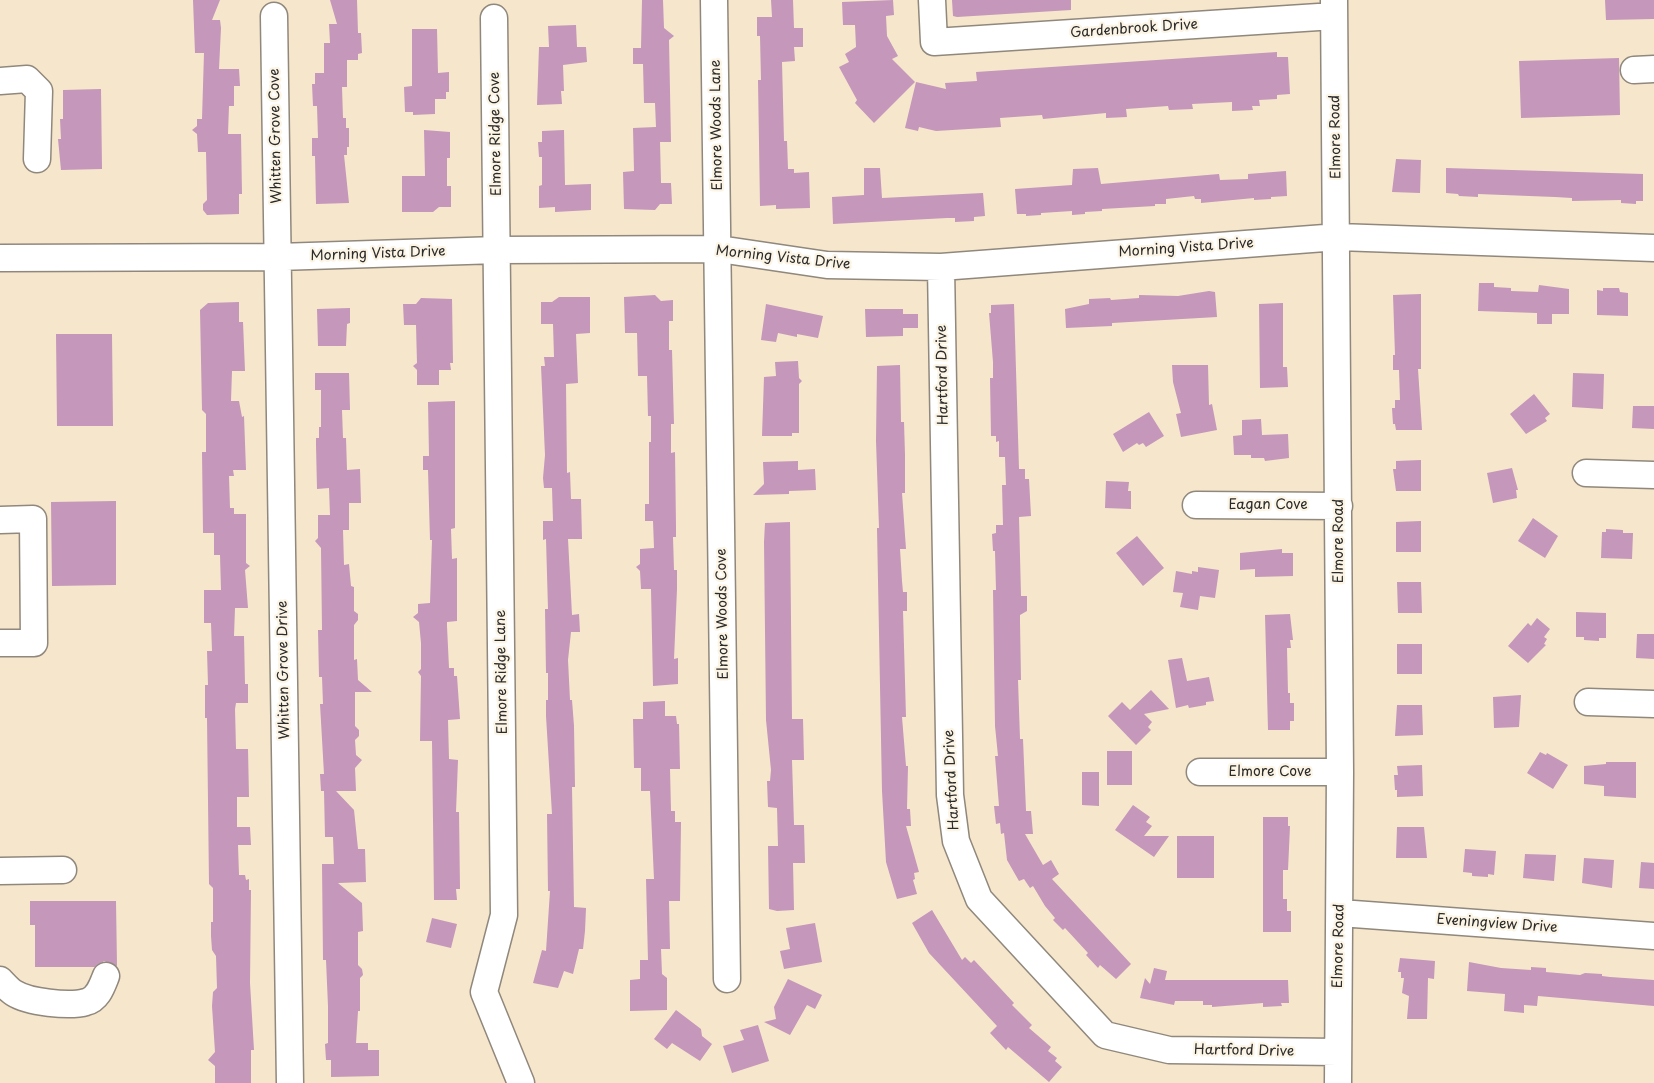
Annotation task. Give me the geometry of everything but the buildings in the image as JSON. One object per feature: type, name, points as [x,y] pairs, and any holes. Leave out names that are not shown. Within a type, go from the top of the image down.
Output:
[{"type":"street","name":"Elmore Woods Lane","points":[[714,0],[719,249]]},
{"type":"street","name":"Gardenbrook Drive","points":[[932,0],[934,42],[1334,8]]},
{"type":"street","name":"Elmore Road","points":[[1334,8],[1338,237],[1340,772],[1338,1083]]},
{"type":"street","name":"Whitten Grove Cove","points":[[274,16],[278,256]]},
{"type":"street","name":"Elmore Ridge Cove","points":[[494,18],[498,250]]},
{"type":"street","points":[[0,80],[27,79],[39,91],[37,159]]},
{"type":"street","name":"Morning Vista Drive","points":[[0,258],[278,256],[498,250],[719,249],[827,266],[942,267],[1338,237],[1654,248]]},
{"type":"street","name":"Elmore Woods Cove","points":[[719,249],[727,979]]},
{"type":"street","name":"Elmore Ridge Lane","points":[[498,250],[504,915],[484,992],[522,1083]]},
{"type":"street","name":"Whitten Grove Drive","points":[[278,256],[290,1083]]},
{"type":"street","name":"Hartford Drive","points":[[942,267],[950,795],[956,841],[979,898],[1105,1035],[1169,1050],[1337,1052]]},
{"type":"street","points":[[1586,473],[1654,475]]},
{"type":"street","name":"Eagan Cove","points":[[1196,505],[1339,506]]},
{"type":"street","points":[[0,520],[33,519],[34,643],[0,643]]},
{"type":"street","points":[[1588,702],[1654,704]]},
{"type":"street","name":"Elmore Cove","points":[[1200,772],[1340,772]]},
{"type":"street","points":[[0,871],[63,870]]},
{"type":"street","name":"Eveningview Drive","points":[[1340,913],[1654,936]]},
{"type":"street","points":[[0,980],[13,992],[30,1000],[66,1003],[87,1002],[99,992],[106,976]]}]
